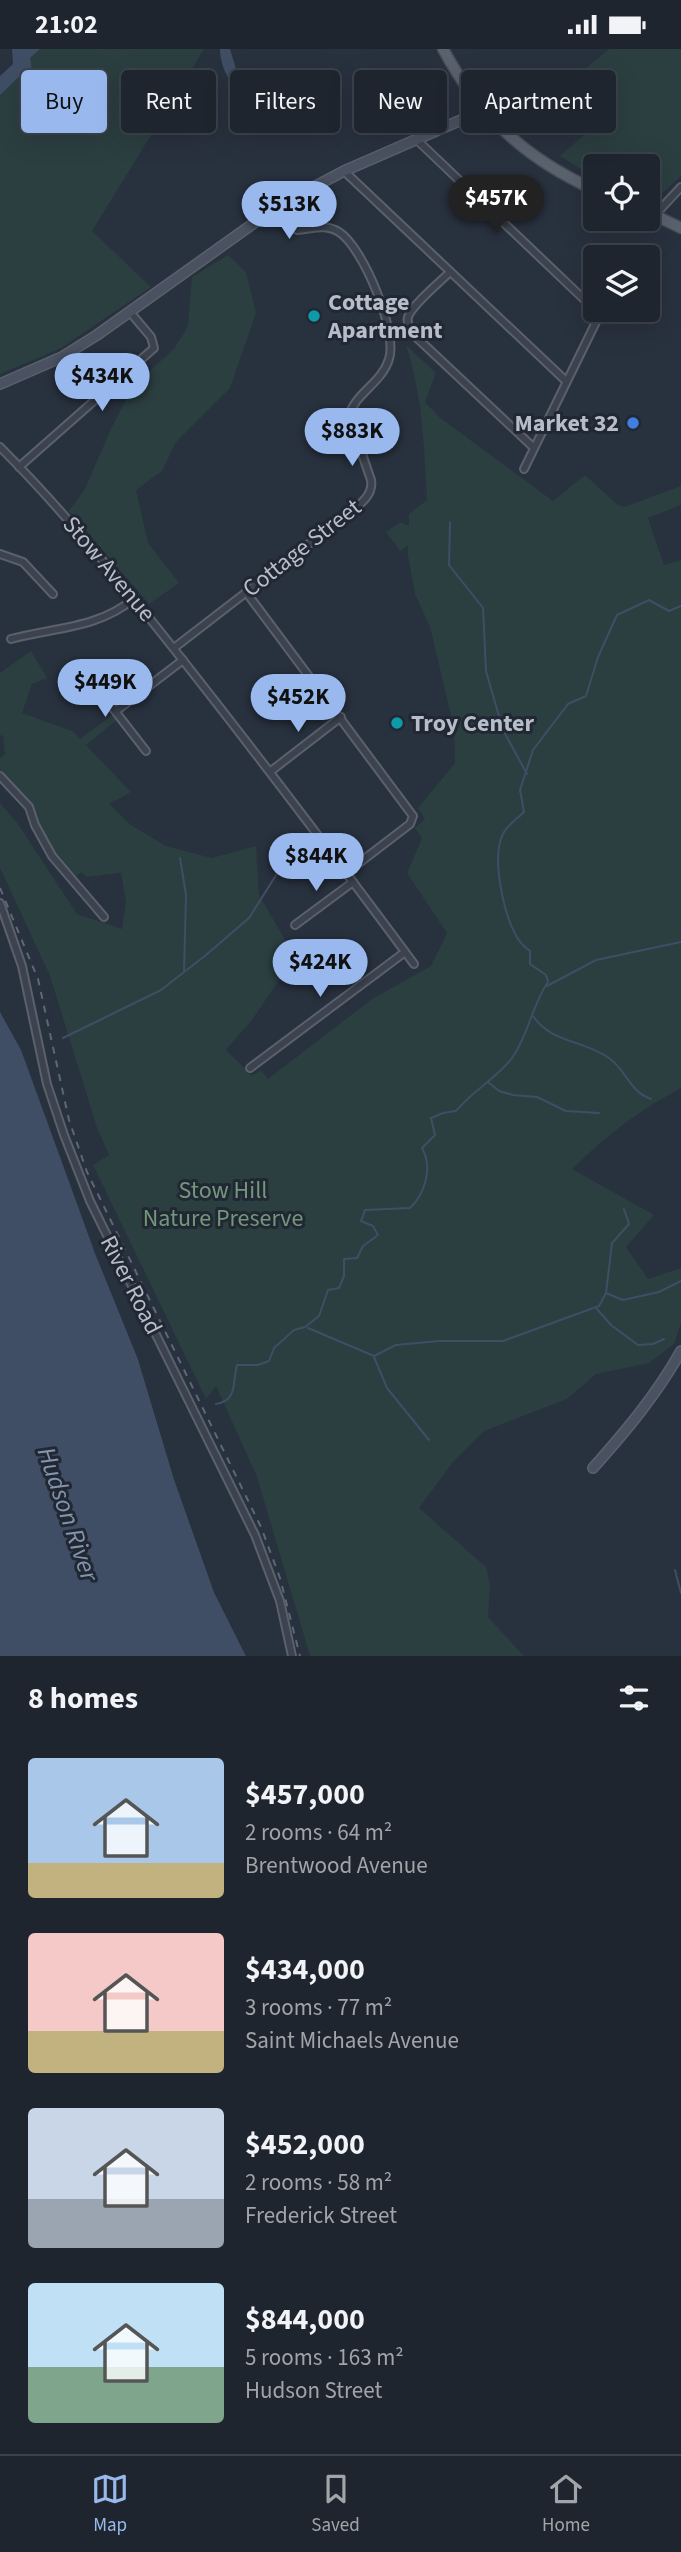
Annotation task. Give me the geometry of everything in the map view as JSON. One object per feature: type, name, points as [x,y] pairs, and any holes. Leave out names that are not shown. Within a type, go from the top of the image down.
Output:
[{"type":"main road","points":[[443,49],[461,78]]},
{"type":"main road","points":[[506,133],[535,158],[583,184]]},
{"type":"main road","points":[[660,218],[681,228]]},
{"type":"street","points":[[0,384],[62,357],[278,206],[344,171],[461,121]]},
{"type":"street","points":[[417,141],[597,314],[596,322],[524,469]]},
{"type":"street","points":[[344,171],[566,381]]},
{"type":"street","points":[[660,206],[681,187]]},
{"type":"street","name":"Cottage Street","points":[[174,648],[364,501],[372,490],[372,480],[349,416],[357,401],[383,374],[392,346],[391,335],[377,296],[351,241],[338,231],[324,226],[297,230],[278,206]]},
{"type":"street","points":[[450,272],[412,310],[407,320],[409,328],[533,447]]},
{"type":"street","points":[[19,467],[154,348],[154,342],[130,312]]},
{"type":"street","name":"Stow Avenue","points":[[1,452],[19,467],[93,547],[135,598],[271,771],[414,964]]},
{"type":"street","points":[[0,554],[23,562],[53,594]]},
{"type":"street","points":[[246,592],[412,813],[412,821],[346,873]]},
{"type":"street","points":[[11,639],[83,626],[120,610],[135,598]]},
{"type":"street","points":[[116,711],[183,660]]},
{"type":"street","points":[[85,671],[146,751]]},
{"type":"street","points":[[271,771],[341,717]]},
{"type":"street","points":[[0,776],[29,807],[35,825],[52,856],[104,917]]},
{"type":"street","points":[[295,925],[353,882]]},
{"type":"street","name":"River Road","points":[[0,903],[22,966],[40,1057],[64,1135],[90,1201],[256,1535],[280,1601],[292,1656]]},
{"type":"street","points":[[250,1068],[405,952]]},
{"type":"street","points":[[593,1468],[636,1419],[667,1376],[681,1351]]},
{"type":"green space","points":[[40,49],[204,49],[191,70],[121,70],[121,133],[152,133],[92,231],[151,287],[61,348],[0,374],[0,95],[21,75],[21,133],[107,133],[107,70],[24,70],[30,58]]},
{"type":"green space","points":[[609,49],[681,49],[681,176],[660,196],[660,154],[583,154],[583,170],[560,156],[586,133],[616,133],[616,70],[585,69]]},
{"type":"green space","points":[[228,255],[246,272],[256,313],[230,388],[176,442],[162,471],[136,490],[148,543],[179,583],[149,604],[69,511],[85,489],[133,386],[174,349],[188,326],[192,277]]},
{"type":"green space","name":"Stow Hill Nature Preserve","points":[[406,345],[436,373],[425,402],[439,417],[553,501],[585,475],[618,505],[624,507],[681,486],[681,505],[648,518],[664,565],[681,560],[681,1088],[623,1125],[572,1169],[654,1215],[626,1247],[648,1279],[681,1268],[681,1323],[674,1344],[649,1363],[596,1374],[567,1399],[484,1431],[453,1462],[419,1508],[486,1567],[490,1585],[488,1617],[524,1656],[310,1656],[257,1477],[216,1386],[206,1399],[93,1165],[109,1155],[97,1128],[50,976],[0,868],[0,803],[18,824],[77,914],[122,929],[126,902],[121,873],[86,877],[82,872],[76,876],[54,852],[30,805],[0,770],[0,758],[5,754],[3,736],[0,735],[0,673],[31,651],[47,678],[32,684],[22,713],[72,731],[80,739],[112,715],[117,720],[86,745],[131,792],[109,804],[131,825],[166,846],[212,858],[256,846],[259,895],[295,957],[252,1020],[226,1050],[252,1076],[261,1070],[268,1079],[372,999],[431,966],[447,933],[407,873],[422,838],[415,828],[425,819],[418,808],[455,763],[454,728],[430,627],[415,594],[408,545],[400,551],[386,532],[400,522],[409,526],[409,514],[427,500],[419,403]]},
{"type":"water","points":[[12,49],[40,49],[30,58],[32,70],[21,70],[21,75],[0,95],[0,76],[13,64]]},
{"type":"water","points":[[220,49],[230,49],[236,70],[230,70],[230,79],[224,69]]},
{"type":"water","name":"Hudson River","points":[[0,1012],[21,1050],[95,1253],[138,1359],[174,1479],[214,1592],[246,1656],[0,1656]]},
{"type":"pier","points":[[52,1123],[99,1252],[142,1357],[177,1478],[217,1590],[250,1656],[246,1656],[214,1592],[174,1479],[138,1359],[95,1253],[49,1124]]},
{"type":"waterway","points":[[450,522],[449,565],[483,608],[486,671],[503,730],[527,774]]},
{"type":"waterway","points":[[216,1404],[231,1395],[237,1365],[258,1365],[269,1361],[274,1348],[294,1330],[305,1327],[319,1316],[328,1290],[339,1288],[344,1276],[344,1259],[357,1258],[363,1246],[378,1235],[373,1226],[361,1221],[365,1210],[410,1208],[415,1202],[426,1180],[427,1163],[422,1148],[435,1135],[431,1118],[456,1111],[506,1065],[518,1049],[548,982],[546,975],[530,964],[530,951],[519,941],[513,929],[500,886],[498,856],[504,832],[524,812],[520,790],[533,750],[568,704],[586,696],[598,657],[617,615],[649,600],[669,611],[681,606]]},
{"type":"waterway","points":[[180,858],[186,895],[184,971]]},
{"type":"waterway","points":[[63,1038],[161,990],[249,918],[278,872]]},
{"type":"waterway","points":[[547,986],[596,960],[681,942]]},
{"type":"waterway","points":[[533,1016],[540,1025],[558,1036],[609,1058],[638,1091],[651,1099]]},
{"type":"waterway","points":[[488,1082],[499,1091],[537,1097],[566,1111],[599,1113]]},
{"type":"waterway","points":[[308,1328],[374,1356],[396,1345],[439,1341],[503,1341],[599,1306],[606,1293],[612,1243],[629,1224],[624,1209]]},
{"type":"waterway","points":[[606,1293],[623,1300],[659,1292],[681,1281]]},
{"type":"waterway","points":[[596,1308],[611,1325],[638,1345],[653,1344],[664,1339]]},
{"type":"waterway","points":[[374,1357],[387,1388],[429,1440]]},
{"type":"waterway","points":[[675,1570],[681,1593]]},
{"type":"railway","points":[[0,888],[38,979],[69,1120],[87,1172],[261,1527],[280,1578],[300,1656]]},
{"type":"place","name":"Cottage Apartment","points":[[314,316]]},
{"type":"place","name":"Market 32","points":[[633,423]]},
{"type":"place","name":"Troy Center","points":[[397,723]]}]
